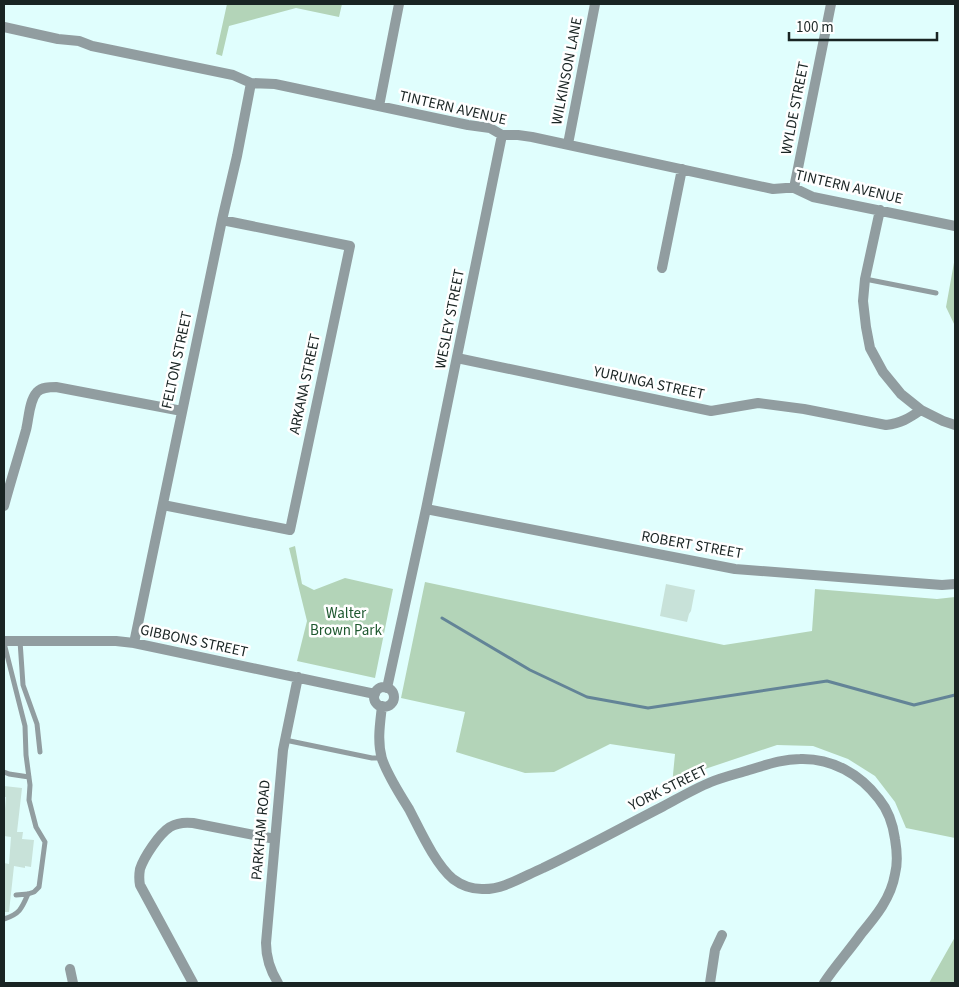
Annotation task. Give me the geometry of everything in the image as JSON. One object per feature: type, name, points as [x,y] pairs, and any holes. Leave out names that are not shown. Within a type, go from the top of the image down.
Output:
[{"type":"street","points":[[379,106],[399,4]]},
{"type":"street","name":"WILKINSON LANE","points":[[568,144],[595,4]]},
{"type":"street","name":"WYLDE STREET","points":[[794,188],[831,4]]},
{"type":"street","name":"TINTERN AVENUE","points":[[4,27],[58,39],[79,41],[92,46],[233,75],[251,83],[275,84],[490,128],[502,135],[525,135],[774,189],[794,188],[813,197],[955,226]]},
{"type":"street","name":"FELTON STREET","points":[[134,643],[251,83]]},
{"type":"street","name":"WESLEY STREET","points":[[426,509],[502,135]]},
{"type":"street","points":[[662,268],[682,169]]},
{"type":"street","points":[[880,210],[865,279],[863,301],[870,348],[883,372],[901,394],[920,410],[955,425]]},
{"type":"street","name":"ARKANA STREET","points":[[163,505],[290,530],[348,256],[350,246],[222,220]]},
{"type":"street","name":"YURUNGA STREET","points":[[457,358],[711,411],[758,403],[796,408],[886,425],[906,420],[920,410]]},
{"type":"street","points":[[4,506],[27,428],[32,401],[36,393],[42,389],[56,387],[182,412]]},
{"type":"street","points":[[387,688],[426,509]]},
{"type":"street","name":"ROBERT STREET","points":[[426,509],[735,569],[902,582],[955,584]]},
{"type":"street","name":"GIBBONS STREET","points":[[4,642],[116,641],[134,643],[375,694]]},
{"type":"street","name":"PARKHAM ROAD","points":[[278,983],[269,967],[266,951],[284,740],[298,678]]},
{"type":"street","points":[[380,688],[387,688],[393,694],[393,700],[388,706],[382,706],[375,700],[375,694],[380,688]]},
{"type":"street","name":"YORK STREET","points":[[382,706],[379,734],[382,758],[386,770],[441,866],[454,880],[471,888],[498,888],[505,885],[710,782],[772,762],[801,758],[830,763],[843,768],[865,783],[883,804],[890,818],[894,833],[897,861],[896,874],[883,906],[824,983]]},
{"type":"street","points":[[193,983],[140,885],[140,871],[146,857],[165,831],[185,822],[275,839]]},
{"type":"street","points":[[710,983],[715,950],[722,935]]},
{"type":"street","points":[[70,969],[73,983]]},
{"type":"lane","points":[[865,279],[936,293]]},
{"type":"lane","points":[[20,641],[23,685],[37,724],[40,752]]},
{"type":"lane","points":[[4,642],[25,726],[30,785],[29,800],[36,827],[45,842],[39,887],[34,892],[16,895]]},
{"type":"lane","points":[[284,740],[372,758],[382,758]]},
{"type":"lane","points":[[4,772],[29,777]]},
{"type":"lane","points":[[4,919],[13,916],[22,908],[28,894]]},
{"type":"green space","points":[[227,4],[342,4],[339,17],[296,8],[229,26],[222,56],[216,54]]},
{"type":"green space","points":[[955,257],[955,326],[946,307]]},
{"type":"green space","name":"Walter Brown Park","points":[[295,546],[302,584],[314,590],[345,578],[393,589],[375,678],[297,661],[307,621],[289,548]]},
{"type":"green space","points":[[425,582],[724,645],[812,631],[815,589],[937,599],[955,597],[955,838],[906,828],[895,802],[875,776],[848,759],[813,746],[777,745],[705,769],[672,785],[675,754],[610,744],[554,772],[525,773],[456,752],[465,712],[401,698]]},
{"type":"green space","points":[[955,937],[955,983],[929,983]]},
{"type":"building","points":[[666,584],[695,590],[687,622],[660,616]]},
{"type":"building","points":[[4,786],[22,788],[17,832],[23,832],[22,839],[34,840],[31,867],[14,866],[9,912],[4,912],[4,863],[9,864],[11,837],[4,836],[6,797],[4,797]]},
{"type":"waterway","points":[[442,618],[530,670],[587,697],[648,708],[827,681],[914,705],[955,695]]}]
